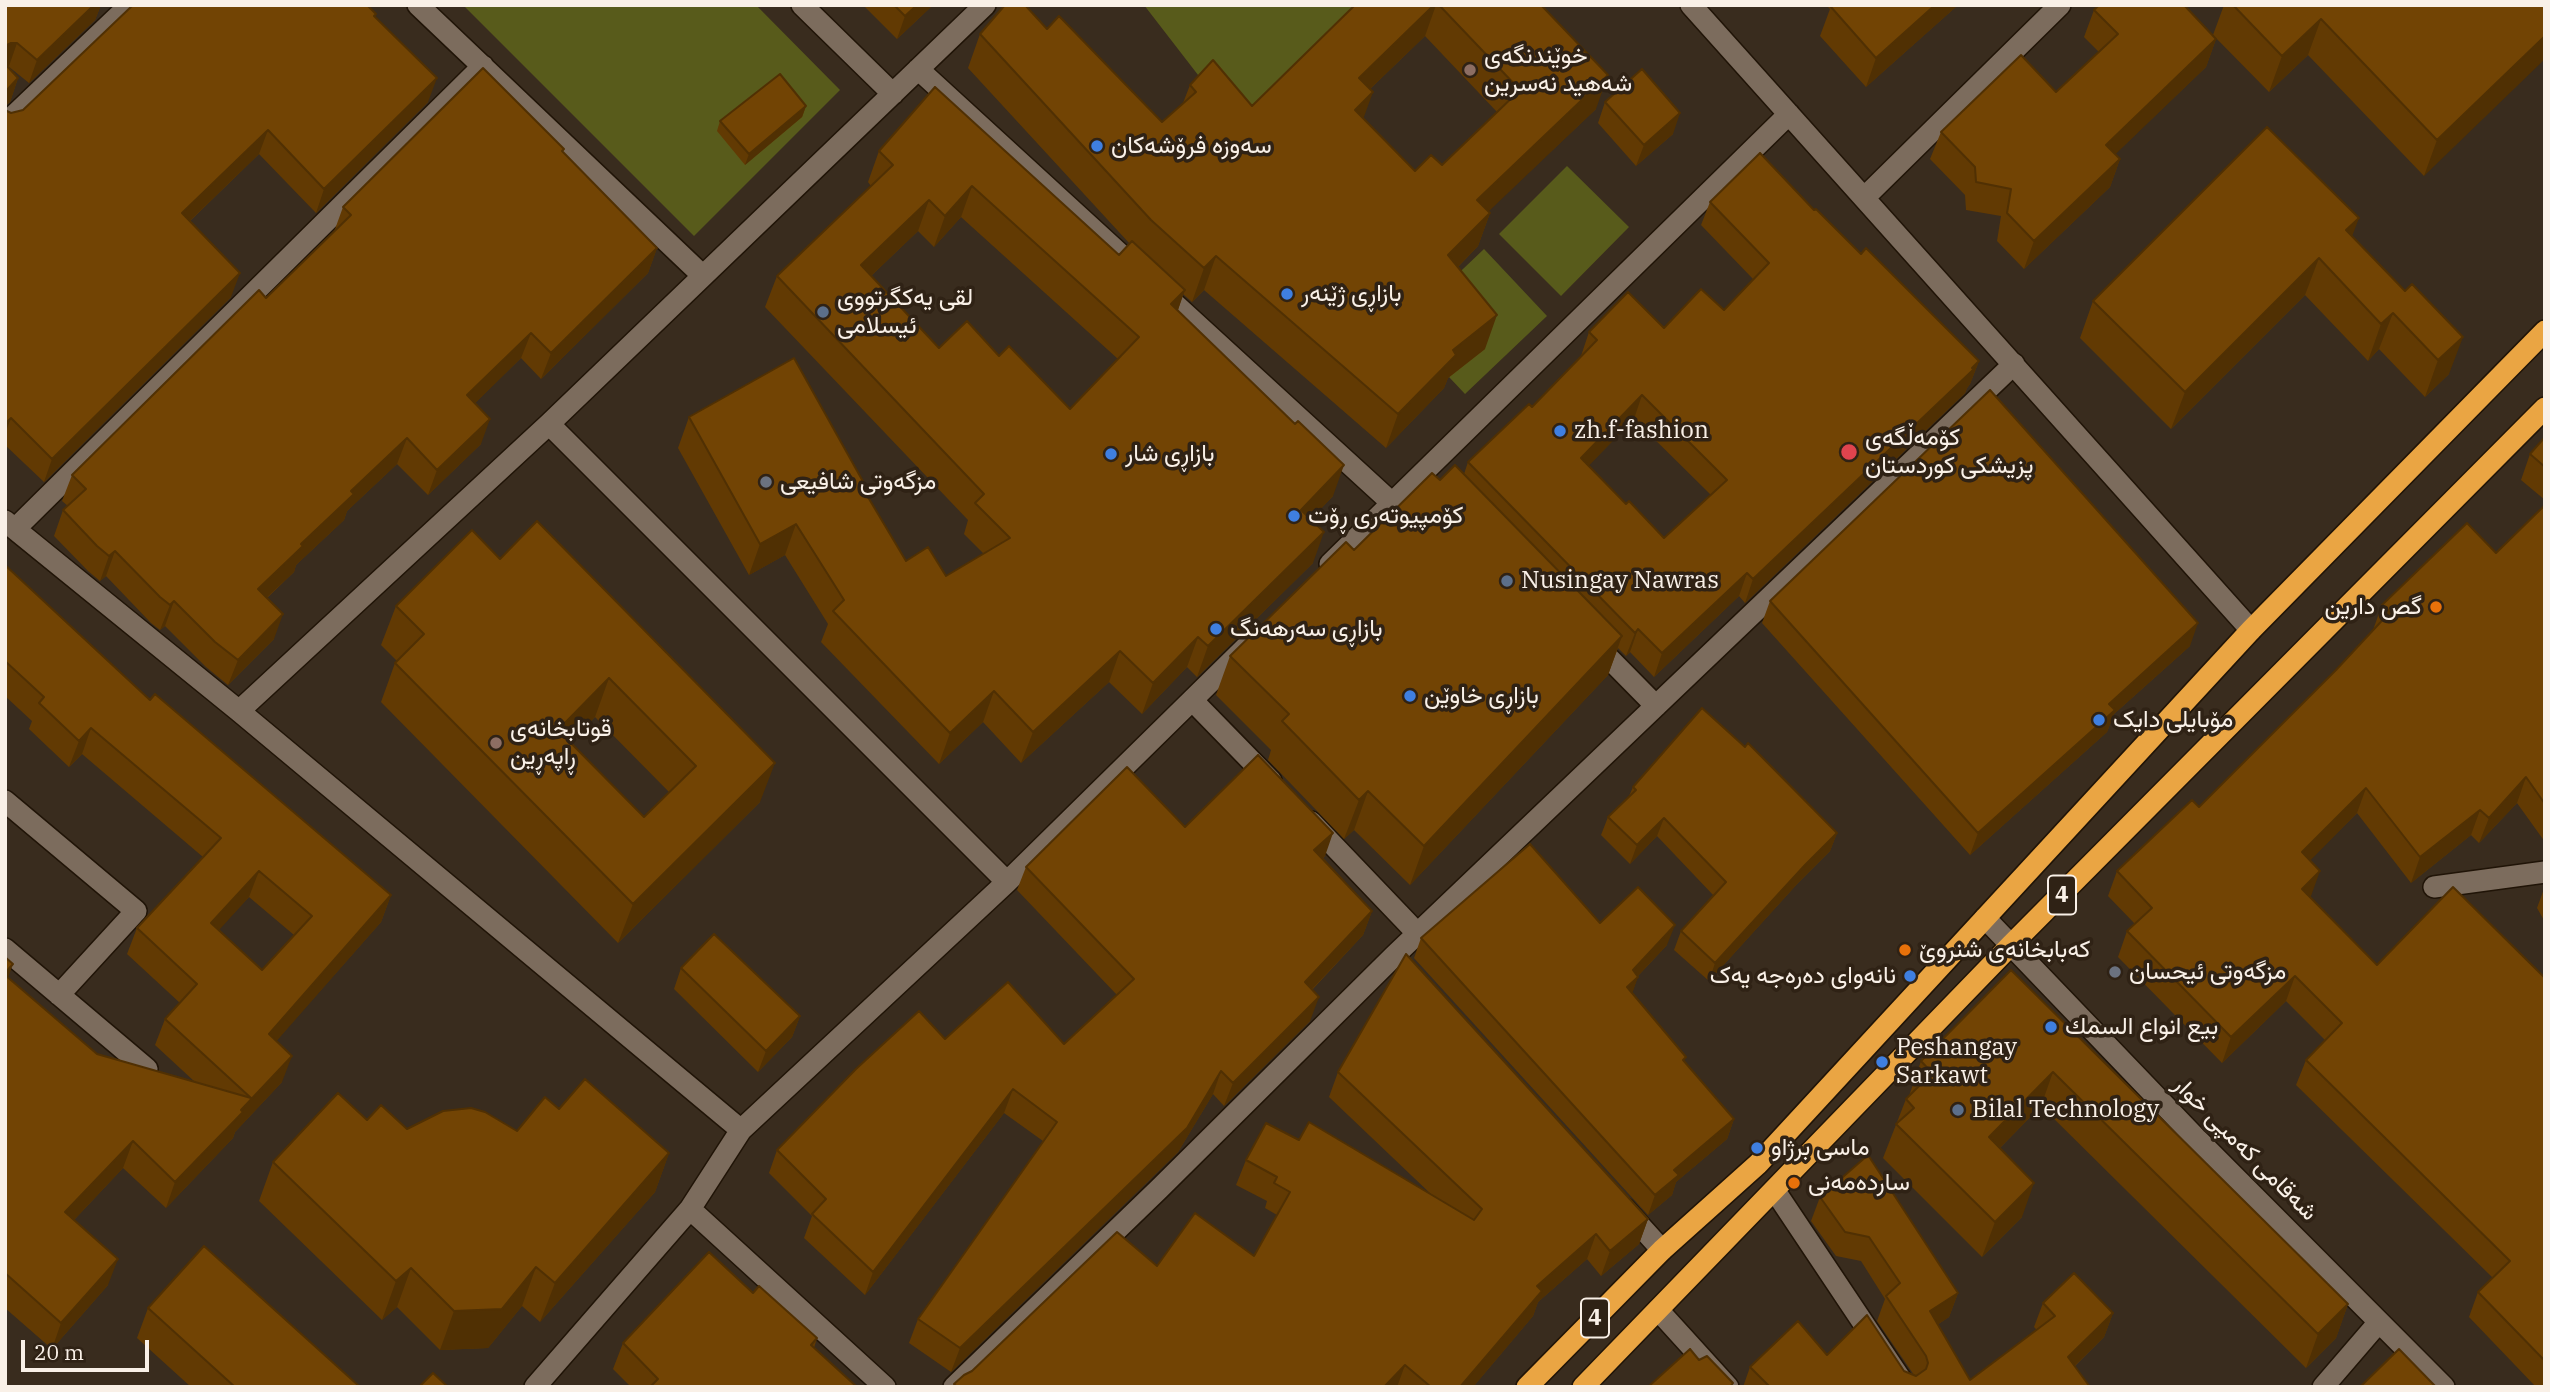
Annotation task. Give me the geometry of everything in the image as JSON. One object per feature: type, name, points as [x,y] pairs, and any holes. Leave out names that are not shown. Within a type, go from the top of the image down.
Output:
[{"type":"highway","name":"4","points":[[1527,1387],[1662,1250],[1758,1164],[2250,630],[2545,331]]},
{"type":"highway","name":"4","points":[[1583,1387],[1776,1191],[2011,945],[2545,408]]},
{"type":"street","points":[[5,124],[130,5]]},
{"type":"street","points":[[418,5],[703,276]]},
{"type":"street","points":[[803,5],[893,94]]},
{"type":"street","points":[[239,711],[549,424],[985,5]]},
{"type":"street","points":[[1691,5],[2250,630]]},
{"type":"street","points":[[1864,198],[2060,5]]},
{"type":"street","points":[[483,66],[10,525],[239,711],[741,1130]]},
{"type":"street","points":[[918,69],[1392,503]]},
{"type":"street","points":[[13,86],[29,102]]},
{"type":"street","points":[[1312,582],[1392,503],[1430,475],[1788,114]]},
{"type":"street","points":[[954,1387],[1399,961],[1418,934],[2014,364]]},
{"type":"street","points":[[549,424],[1007,882]]},
{"type":"street","points":[[1579,628],[1656,706]]},
{"type":"street","points":[[535,1387],[690,1209],[741,1130],[1007,882],[1262,631]]},
{"type":"street","points":[[1192,700],[1418,934]]},
{"type":"street","points":[[5,801],[136,911],[59,995]]},
{"type":"street","points":[[2434,887],[2545,872]]},
{"type":"street","name":"شەقامی کەمپی خوار","points":[[1985,918],[2193,1135],[2444,1387]]},
{"type":"street","points":[[5,949],[147,1069]]},
{"type":"street","points":[[1607,1189],[1662,1250]]},
{"type":"street","points":[[1776,1191],[1906,1387]]},
{"type":"street","points":[[690,1209],[885,1387]]},
{"type":"street","points":[[1658,1310],[1728,1387]]},
{"type":"street","points":[[2323,1387],[2379,1322]]},
{"type":"shaded area","points":[[463,5],[756,5],[840,90],[694,236]]},
{"type":"shaded area","points":[[1144,5],[1366,5],[1239,128]]},
{"type":"shaded area","points":[[1567,166],[1629,227],[1561,296],[1499,234]]},
{"type":"shaded area","points":[[1484,249],[1547,316],[1465,394],[1402,327]]},
{"type":"building","points":[[5,5],[94,5],[37,60],[17,43],[5,46]]},
{"type":"building","points":[[133,5],[367,5],[376,14],[374,16],[437,78],[324,189],[268,130],[182,213],[240,273],[52,459],[11,418],[5,424],[5,110],[11,113],[23,110]]},
{"type":"building","points":[[894,5],[917,5],[905,16]]},
{"type":"building","points":[[1005,5],[1025,5],[1047,29],[1059,16],[1162,122],[1196,92],[1190,85],[1213,60],[1252,106],[1355,5],[1434,5],[1359,78],[1373,92],[1355,110],[1415,171],[1431,155],[1442,165],[1520,90],[1439,5],[1541,5],[1608,75],[1477,200],[1490,213],[1448,255],[1497,315],[1453,350],[1456,355],[1398,414],[1216,256],[1204,268],[1151,220],[980,34]]},
{"type":"building","points":[[1832,5],[1935,5],[1876,58]]},
{"type":"building","points":[[2099,5],[2184,5],[2216,39],[2106,145],[2120,159],[2034,241],[2007,213],[2011,189],[1976,182],[1975,167],[1941,132],[2021,55],[2056,92],[2118,34],[2094,10]]},
{"type":"building","points":[[2233,5],[2545,5],[2545,36],[2437,140],[2321,19],[2282,56]]},
{"type":"building","points":[[5,64],[18,78],[5,92]]},
{"type":"building","points":[[483,68],[657,248],[551,353],[531,333],[467,395],[490,419],[437,470],[407,438],[351,491],[354,494],[258,589],[283,614],[238,660],[215,642],[174,601],[170,605],[160,597],[115,551],[109,556],[97,546],[63,510],[86,489],[72,475],[259,290],[266,298],[351,215],[343,207]]},
{"type":"building","points":[[1642,69],[1680,113],[1644,145],[1605,102]]},
{"type":"building","points":[[780,74],[806,106],[749,154],[720,121]]},
{"type":"building","points":[[935,87],[1119,255],[1132,241],[1185,290],[1171,304],[1295,424],[1298,421],[1344,465],[1301,510],[1324,532],[1208,646],[1198,637],[1153,683],[1120,651],[1033,732],[994,691],[950,733],[833,611],[844,600],[796,524],[760,544],[689,417],[794,358],[865,485],[862,487],[906,561],[928,547],[946,576],[1010,538],[975,503],[984,494],[777,276],[893,165],[879,151]],"holes":[[[972,186],[1139,337],[1070,409],[1009,346],[999,356],[967,321],[939,348],[861,265],[929,200],[945,216]]]},
{"type":"building","points":[[2267,127],[2359,218],[2346,230],[2405,291],[2412,284],[2463,337],[2438,360],[2393,313],[2381,324],[2319,258],[2185,392],[2093,301]]},
{"type":"building","points":[[1760,153],[1814,210],[1861,254],[1866,248],[1979,361],[1972,368],[1974,369],[1753,579],[1747,573],[1662,653],[1638,629],[1635,633],[1468,462],[1529,404],[1532,407],[1597,340],[1589,332],[1628,292],[1664,328],[1701,289],[1724,310],[1769,263],[1710,202]],"holes":[[[1642,395],[1727,480],[1664,538],[1629,501],[1626,504],[1581,458]]]},
{"type":"building","points":[[1990,390],[2198,623],[2109,704],[2115,710],[1978,833],[1770,601]]},
{"type":"building","points":[[2545,437],[2545,467],[2530,454]]},
{"type":"building","name":"بازاڕی خاوێن","points":[[1455,465],[1622,636],[1424,846],[1368,791],[1359,800],[1282,721],[1289,714],[1230,656],[1346,542],[1354,550],[1432,473],[1440,480]]},
{"type":"building","points":[[2545,505],[2545,804],[2526,777],[2489,818],[2480,810],[2420,857],[2366,788],[2302,852],[2320,871],[2302,889],[2377,965],[2453,887],[2545,978],[2545,1361],[2478,1292],[2510,1261],[2306,1060],[2342,1023],[2295,976],[2231,1037],[2127,931],[2152,908],[2117,871],[2192,800],[2199,807],[2336,670],[2390,612],[2382,605],[2467,523],[2496,553]]},
{"type":"building","name":"قوتابخانەی ڕاپەڕین","points":[[537,521],[775,763],[633,904],[395,663],[424,634],[396,606],[472,530],[500,559]],"holes":[[[609,678],[696,766],[644,817],[558,730]]]},
{"type":"building","points":[[5,565],[150,700],[155,694],[391,895],[269,1034],[292,1056],[241,1110],[243,1112],[175,1182],[133,1141],[65,1212],[118,1259],[61,1323],[5,1273],[5,975],[97,1054],[251,1098],[165,1019],[197,984],[137,928],[221,838],[91,728],[79,741],[39,703],[44,697],[5,661]],"holes":[[[259,871],[312,916],[262,970],[211,923]]]},
{"type":"building","points":[[1702,708],[1745,747],[1748,743],[1837,833],[1715,963],[1681,931],[1726,882],[1664,818],[1637,845],[1608,817],[1636,790],[1633,787]]},
{"type":"building","points":[[1258,755],[1333,833],[1314,850],[1372,911],[1305,982],[1319,997],[1233,1083],[1221,1071],[1187,1128],[960,1348],[918,1319],[1057,1122],[1013,1089],[873,1272],[812,1214],[826,1199],[777,1150],[856,1069],[919,1011],[945,1039],[1008,982],[1064,1044],[1134,979],[1026,867],[1127,767],[1185,827]]},
{"type":"building","points":[[1530,844],[1600,923],[1638,887],[1675,925],[1633,970],[1638,977],[1627,987],[1686,1057],[1683,1060],[1734,1119],[1674,1170],[1679,1175],[1655,1195],[1421,938]]},
{"type":"building","points":[[714,934],[800,1016],[766,1051],[681,968]]},
{"type":"building","points":[[1406,954],[1648,1219],[1610,1251],[1596,1234],[1537,1286],[1542,1291],[1460,1387],[1431,1387],[1405,1365],[1384,1387],[957,1387],[954,1384],[972,1371],[1117,1232],[1157,1266],[1195,1213],[1254,1256],[1290,1192],[1274,1183],[1277,1177],[1246,1160],[1266,1123],[1299,1140],[1309,1122],[1474,1220],[1482,1209],[1338,1072]]},
{"type":"building","points":[[5,957],[13,964],[5,973]]},
{"type":"building","points":[[2011,970],[2348,1304],[2318,1334],[2053,1072],[1989,1137],[2034,1183],[1995,1222],[1896,1124],[1914,1108],[1906,1099],[1932,1073],[1921,1061]]},
{"type":"building","points":[[585,1079],[669,1153],[555,1283],[536,1267],[502,1309],[454,1311],[411,1268],[396,1281],[273,1162],[338,1093],[367,1120],[381,1105],[407,1129],[443,1111],[471,1108],[485,1112],[517,1131],[545,1097],[559,1109]]},
{"type":"building","points":[[1868,1155],[1958,1293],[1930,1311],[1970,1380],[2055,1316],[2043,1303],[2074,1273],[2113,1313],[2068,1357],[2090,1387],[1770,1387],[1750,1367],[1798,1321],[1827,1355],[1867,1315],[1904,1371],[1916,1376],[1926,1369],[1926,1356],[1886,1296],[1900,1283],[1869,1237],[1845,1232],[1820,1197]]},
{"type":"building","points":[[204,1246],[360,1387],[235,1387],[148,1308]]},
{"type":"building","points":[[709,1252],[753,1293],[759,1286],[817,1338],[811,1345],[857,1387],[650,1387],[658,1379],[623,1343]]},
{"type":"building","points":[[1690,1349],[1699,1360],[1707,1356],[1733,1383],[1730,1387],[1648,1387]]},
{"type":"building","points":[[2399,1349],[2436,1387],[2360,1387]]},
{"type":"building","points":[[433,1373],[448,1387],[419,1387]]},
{"type":"place","name":"خوێندنگەی شەهید نەسرین","points":[[1470,70]]},
{"type":"place","name":"سەوزە فرۆشەکان","points":[[1097,146]]},
{"type":"place","name":"بازاڕی ژێنەر","points":[[1287,294]]},
{"type":"place","name":"لقی یەکگرتووی ئیسلامی","points":[[823,312]]},
{"type":"place","name":"zh.f-fashion","points":[[1560,431]]},
{"type":"place","name":"كۆمەڵگەی پزیشكی كوردستان","points":[[1849,452]]},
{"type":"place","name":"بازاڕی شار","points":[[1111,454]]},
{"type":"place","name":"مزگەوتی شافیعی","points":[[766,482]]},
{"type":"place","name":"کۆمپیوتەری ڕۆت","points":[[1294,516]]},
{"type":"place","name":"Nusingay Nawras","points":[[1507,581]]},
{"type":"place","name":"گص دارین","points":[[2436,607]]},
{"type":"place","name":"بازاڕی سەرهەنگ","points":[[1216,629]]},
{"type":"place","name":"بازاڕی خاوێن","points":[[1410,696]]},
{"type":"place","name":"مۆبایلی دایک","points":[[2099,720]]},
{"type":"place","name":"قوتابخانەی ڕاپەڕین","points":[[496,743]]},
{"type":"place","name":"کەبابخانەی شنروێ","points":[[1905,950]]},
{"type":"place","name":"مزگەوتی ئیحسان","points":[[2115,972]]},
{"type":"place","name":"نانەوای دەرەجە یەک","points":[[1910,976]]},
{"type":"place","name":"بيع انواع السمك","points":[[2051,1027]]},
{"type":"place","name":"Peshangay Sarkawt","points":[[1882,1062]]},
{"type":"place","name":"Bilal Technology","points":[[1958,1110]]},
{"type":"place","name":"ماسی برژاو","points":[[1757,1148]]},
{"type":"place","name":"ساردەمەنی","points":[[1794,1183]]}]
